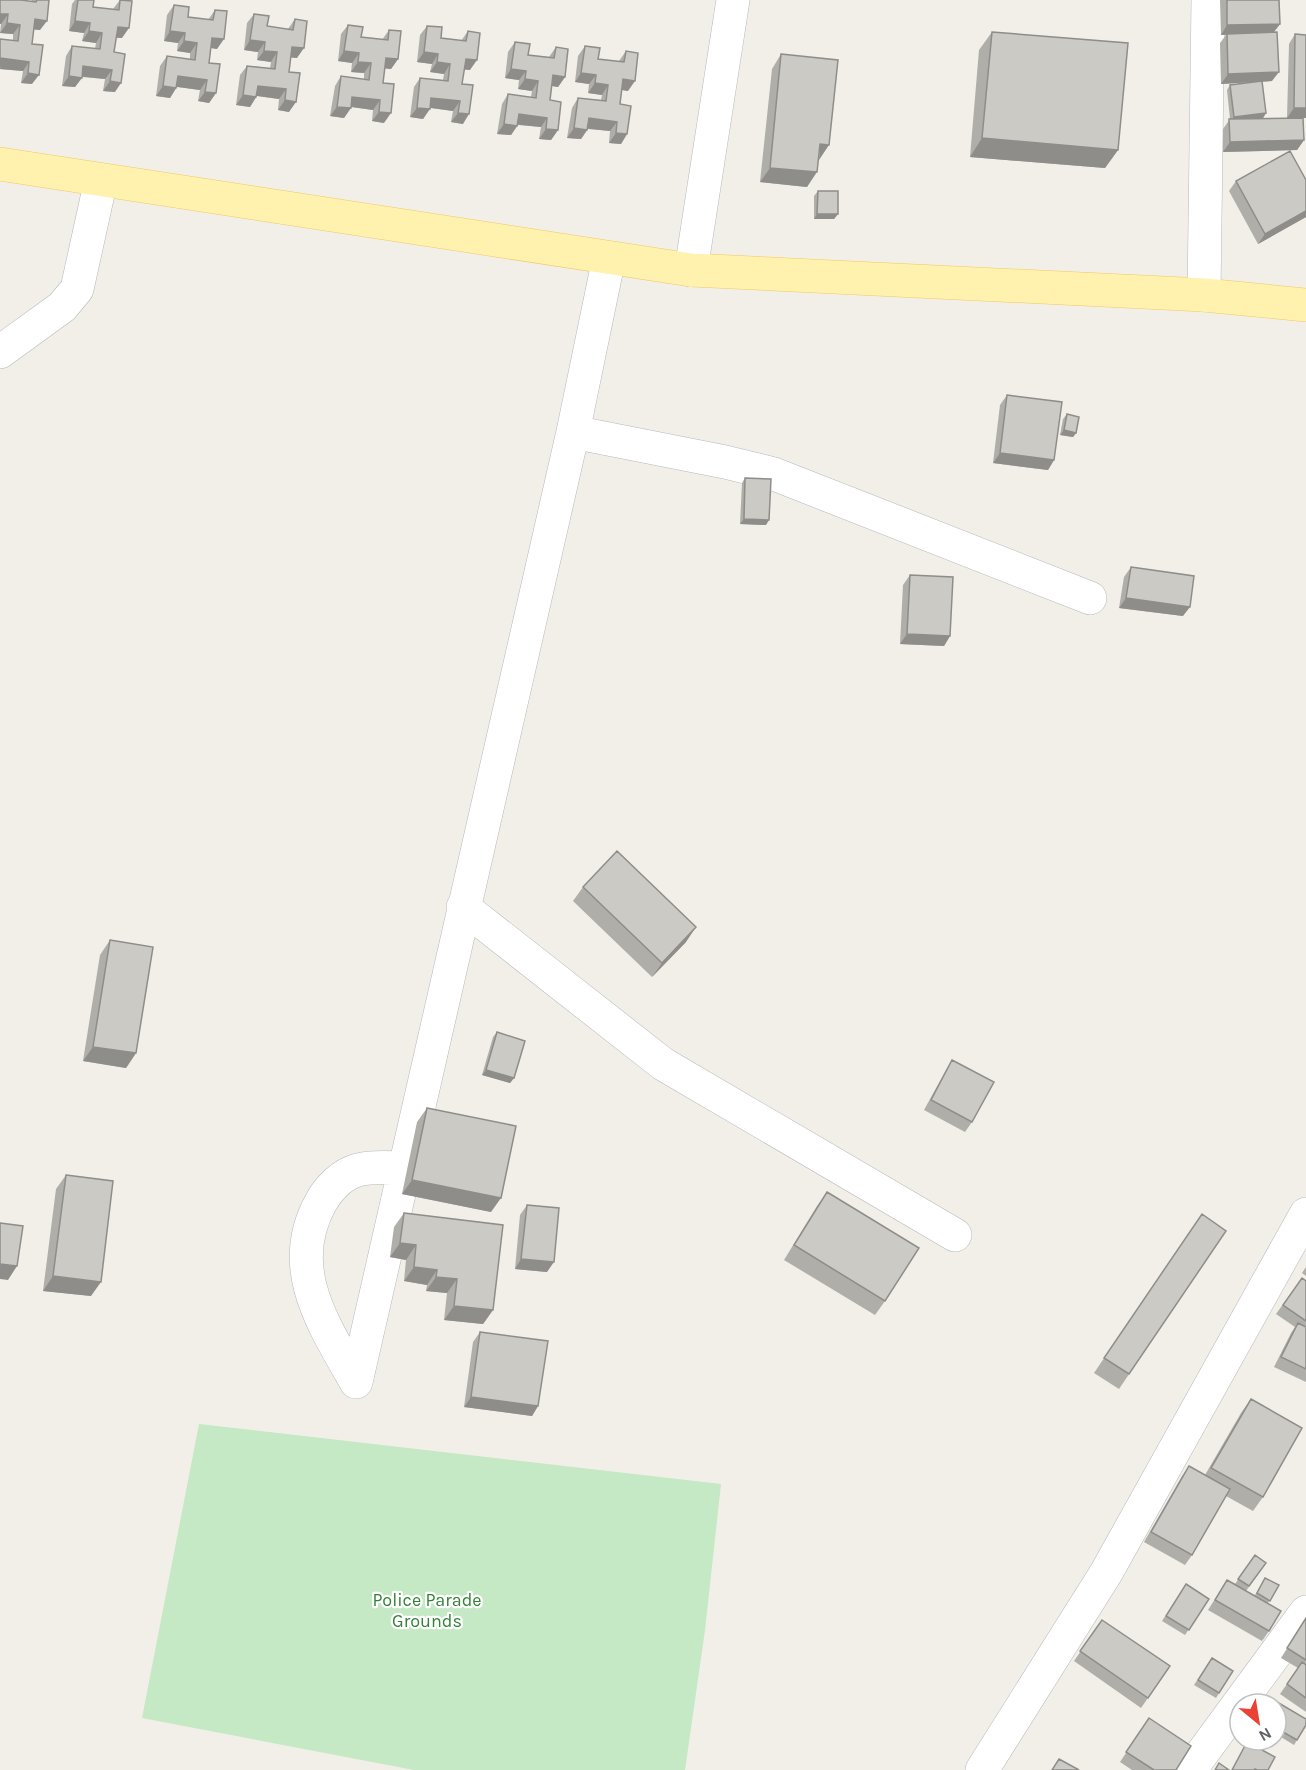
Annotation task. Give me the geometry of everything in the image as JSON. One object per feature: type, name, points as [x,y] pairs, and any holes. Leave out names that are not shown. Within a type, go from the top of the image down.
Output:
[{"type":"main road","points":[[0,164],[691,270],[1204,295],[1306,305]]},
{"type":"street","points":[[691,270],[733,0]]},
{"type":"street","points":[[1204,295],[1208,0]]},
{"type":"street","points":[[0,352],[62,307],[77,289],[101,180]]},
{"type":"street","points":[[404,1168],[358,1170],[341,1178],[324,1196],[313,1216],[305,1244],[306,1272],[312,1294],[323,1323],[356,1382],[573,432],[609,258]]},
{"type":"street","points":[[573,432],[774,474],[1090,598]]},
{"type":"street","points":[[463,907],[663,1064],[955,1235]]},
{"type":"street","points":[[982,1770],[1106,1572],[1306,1214]]},
{"type":"street","points":[[1190,1770],[1306,1612]]},
{"type":"green space","name":"Police Parade Grounds","points":[[199,1424],[721,1484],[705,1630],[685,1770],[414,1770],[142,1718]]},
{"type":"building","points":[[0,0],[36,2],[37,0],[49,0],[47,21],[35,19],[32,44],[43,45],[39,75],[28,73],[29,62],[1,58],[0,67],[0,39],[18,41],[20,25],[7,23],[8,14],[0,14]]},
{"type":"building","points":[[78,0],[94,0],[93,7],[119,10],[120,0],[132,1],[129,28],[118,27],[114,52],[125,54],[121,83],[110,81],[112,70],[83,66],[82,78],[69,76],[72,46],[100,49],[102,33],[89,31],[90,23],[75,21]]},
{"type":"building","points":[[1227,0],[1279,0],[1280,24],[1227,25]]},
{"type":"building","points":[[174,5],[189,7],[188,17],[213,20],[215,10],[227,11],[224,39],[212,38],[209,63],[220,64],[216,93],[205,92],[207,80],[178,76],[176,88],[163,86],[167,56],[195,60],[197,43],[184,41],[185,33],[170,31]]},
{"type":"building","points":[[254,14],[269,16],[267,26],[293,30],[295,19],[307,21],[304,48],[292,47],[289,72],[300,73],[296,102],[285,100],[286,89],[258,86],[256,97],[243,95],[247,66],[275,69],[277,52],[264,51],[265,42],[250,40]]},
{"type":"building","points":[[348,25],[363,27],[361,37],[388,40],[389,30],[401,31],[398,59],[386,58],[383,83],[394,84],[391,113],[379,112],[380,100],[352,97],[351,108],[337,107],[341,76],[369,80],[371,63],[358,62],[359,53],[344,51]]},
{"type":"building","points":[[427,26],[442,27],[441,38],[466,41],[468,31],[480,33],[477,60],[466,59],[462,84],[473,85],[469,114],[458,113],[460,101],[431,98],[430,109],[417,108],[420,78],[448,81],[450,64],[437,62],[438,54],[424,52]]},
{"type":"building","points":[[992,32],[1128,43],[1118,150],[982,138]]},
{"type":"building","points":[[1277,32],[1279,72],[1228,74],[1227,34]]},
{"type":"building","points":[[1295,34],[1306,35],[1306,108],[1294,108]]},
{"type":"building","points":[[515,42],[530,44],[528,55],[554,58],[556,47],[568,49],[565,77],[553,75],[550,100],[561,102],[558,130],[546,129],[547,118],[519,114],[517,126],[504,124],[508,94],[536,98],[538,81],[525,79],[526,71],[511,69]]},
{"type":"building","points":[[585,46],[600,48],[598,59],[624,62],[626,51],[638,53],[635,81],[623,79],[620,104],[631,106],[627,134],[616,133],[617,122],[589,118],[587,130],[574,128],[578,98],[606,101],[608,85],[595,83],[596,75],[581,73]]},
{"type":"building","points":[[781,54],[838,60],[829,145],[820,144],[817,172],[770,168]]},
{"type":"building","points":[[1262,81],[1266,113],[1234,117],[1230,85]]},
{"type":"building","points":[[1303,118],[1304,140],[1230,142],[1229,119]]},
{"type":"building","points":[[1290,151],[1306,180],[1306,211],[1265,234],[1236,181]]},
{"type":"building","points":[[818,191],[838,191],[838,214],[817,214]]},
{"type":"building","points":[[1007,395],[1062,402],[1054,460],[1000,453]]},
{"type":"building","points":[[1067,414],[1079,417],[1076,433],[1064,430]]},
{"type":"building","points":[[745,478],[771,479],[769,520],[744,519]]},
{"type":"building","points":[[1131,567],[1194,576],[1190,607],[1126,598]]},
{"type":"building","points":[[910,575],[953,577],[950,636],[907,634]]},
{"type":"building","points":[[617,851],[696,927],[662,963],[583,887]]},
{"type":"building","points":[[110,940],[153,947],[136,1053],[93,1047]]},
{"type":"building","points":[[497,1032],[525,1041],[514,1078],[486,1070]]},
{"type":"building","points":[[952,1060],[994,1082],[972,1122],[931,1100]]},
{"type":"building","points":[[427,1108],[516,1126],[501,1198],[412,1180]]},
{"type":"building","points":[[66,1175],[113,1181],[101,1282],[53,1276]]},
{"type":"building","points":[[827,1192],[919,1248],[885,1301],[794,1245]]},
{"type":"building","points":[[527,1205],[559,1208],[554,1262],[521,1259]]},
{"type":"building","points":[[404,1213],[503,1225],[493,1310],[454,1306],[457,1279],[436,1277],[437,1270],[414,1267],[416,1245],[400,1243]]},
{"type":"building","points":[[1202,1214],[1226,1231],[1129,1374],[1104,1358]]},
{"type":"building","points":[[0,1223],[23,1226],[17,1266],[0,1264]]},
{"type":"building","points":[[1302,1278],[1306,1281],[1306,1321],[1283,1305]]},
{"type":"building","points":[[1298,1323],[1306,1327],[1306,1369],[1281,1357]]},
{"type":"building","points":[[480,1332],[548,1341],[538,1406],[471,1397]]},
{"type":"building","points":[[1251,1399],[1302,1428],[1263,1497],[1211,1468]]},
{"type":"building","points":[[1189,1466],[1230,1489],[1192,1555],[1151,1532]]},
{"type":"building","points":[[1255,1555],[1266,1563],[1249,1586],[1238,1579]]},
{"type":"building","points":[[1265,1578],[1279,1585],[1270,1601],[1257,1593]]},
{"type":"building","points":[[1227,1580],[1281,1611],[1269,1631],[1215,1600]]},
{"type":"building","points":[[1186,1584],[1209,1599],[1189,1630],[1166,1616]]},
{"type":"building","points":[[1306,1618],[1306,1660],[1287,1648]]},
{"type":"building","points":[[1102,1620],[1170,1666],[1148,1698],[1080,1651]]},
{"type":"building","points":[[1212,1658],[1233,1671],[1219,1693],[1198,1680]]},
{"type":"building","points":[[1302,1662],[1306,1665],[1306,1698],[1287,1684]]},
{"type":"building","points":[[1288,1708],[1306,1719],[1306,1725],[1297,1740],[1288,1735]]},
{"type":"building","points":[[1149,1718],[1191,1746],[1176,1770],[1154,1770],[1126,1752]]},
{"type":"building","points":[[1242,1752],[1266,1752],[1275,1757],[1268,1770],[1232,1770]]},
{"type":"building","points":[[1059,1759],[1079,1770],[1052,1770]]},
{"type":"building","points":[[1219,1763],[1229,1770],[1215,1770]]}]
